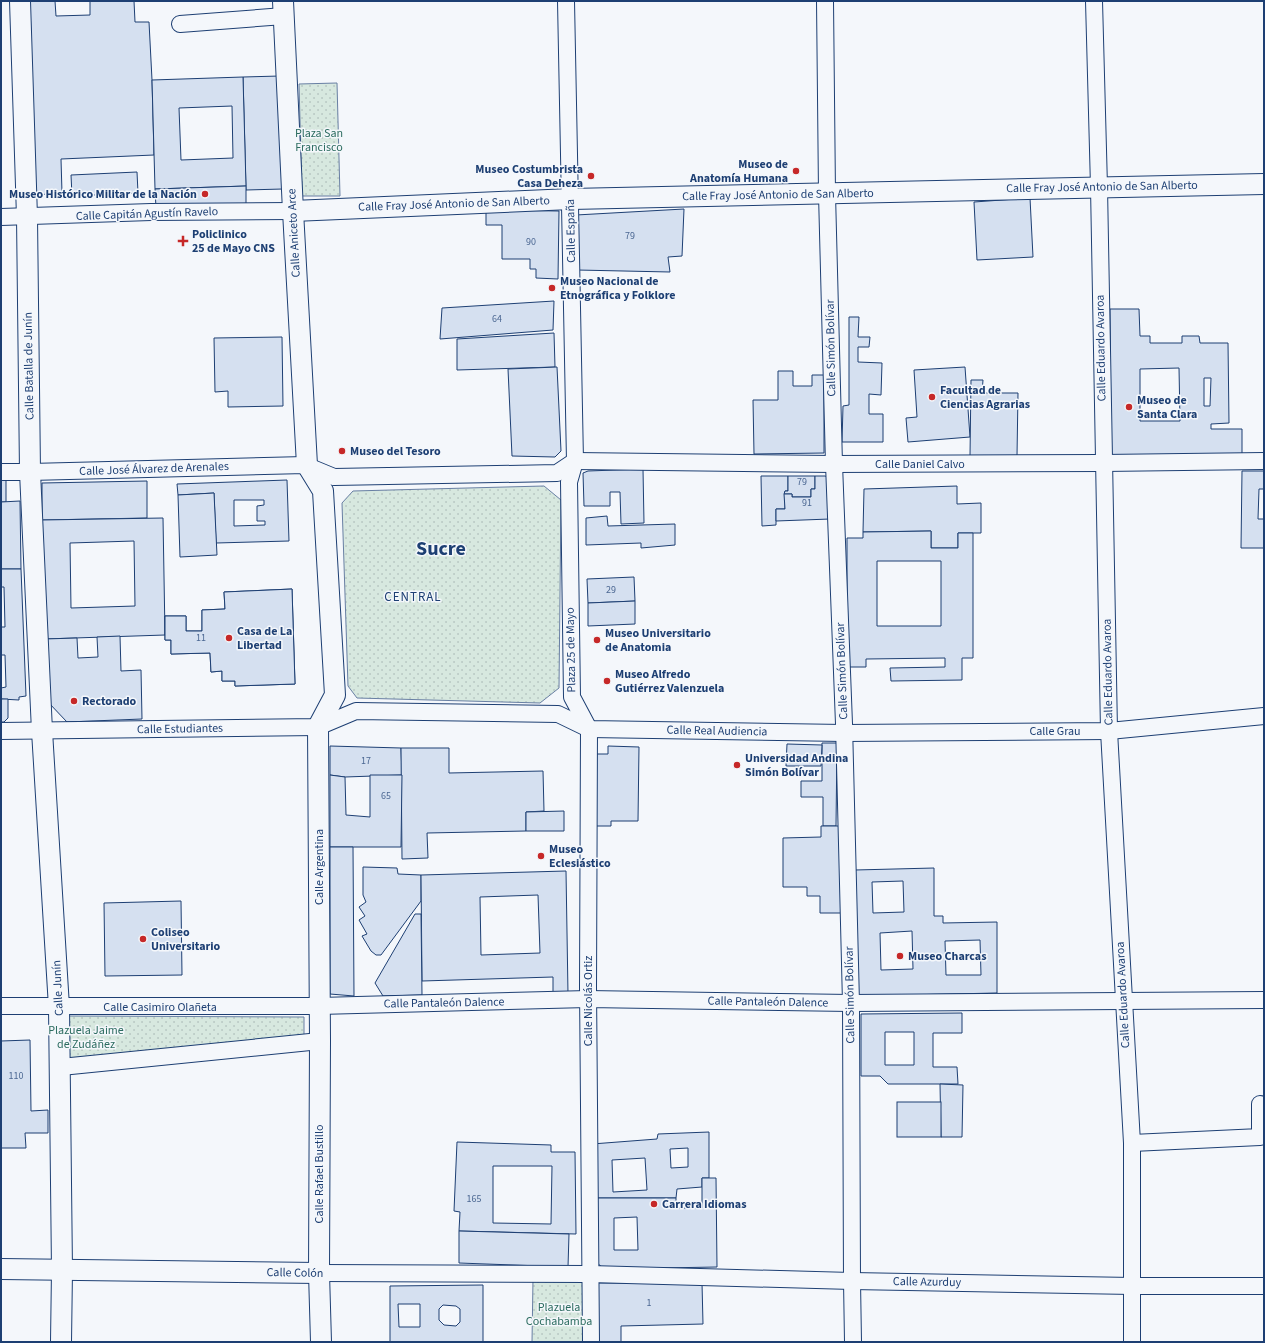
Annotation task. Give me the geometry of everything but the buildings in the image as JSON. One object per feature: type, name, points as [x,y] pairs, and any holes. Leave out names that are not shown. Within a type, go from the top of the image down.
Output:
[{"type":"main road","name":"Calle Batalla de Junín","points":[[20,1],[27,217],[30,472],[42,731]]},
{"type":"main road","name":"Calle Aniceto Arce","points":[[284,8],[292,211],[307,465]]},
{"type":"main road","name":"Calle Fray José Antonio de San Alberto","points":[[292,211],[570,199],[1264,184]]},
{"type":"main road","points":[[307,465],[323,491],[335,695],[318,727]]},
{"type":"main road","name":"Calle Argentina","points":[[318,727],[319,1006]]},
{"type":"main road","name":"Calle Junín","points":[[42,731],[59,1007],[61,1067],[61,1342]]},
{"type":"main road","name":"Calle Rafael Bustillo","points":[[319,1006],[319,1273],[321,1342]]},
{"type":"main road","name":"Calle Colón","points":[[1,1269],[319,1273]]},
{"type":"street","name":"Calle España","points":[[566,1],[575,461]]},
{"type":"street","name":"Calle Simón Bolívar","points":[[825,1],[827,194],[834,464],[844,733],[851,1003],[853,1342]]},
{"type":"street","name":"Calle Eduardo Avaroa","points":[[1094,1],[1109,731],[1132,1143],[1132,1342]]},
{"type":"street","points":[[180,24],[284,8]]},
{"type":"street","name":"Calle Capitán Agustín Ravelo","points":[[1,217],[151,212],[292,211]]},
{"type":"street","points":[[307,465],[334,477],[557,473],[575,461]]},
{"type":"street","name":"Calle Daniel Calvo","points":[[575,461],[834,464],[1103,464],[1264,461]]},
{"type":"street","name":"Plaza 25 de Mayo","points":[[575,461],[569,482],[572,697],[589,729]]},
{"type":"street","name":"Calle José Álvarez de Arenales","points":[[1,472],[307,465]]},
{"type":"street","points":[[318,727],[356,711],[558,714],[589,729]]},
{"type":"street","name":"Calle Grau","points":[[844,733],[1109,731],[1264,716]]},
{"type":"street","name":"Calle Estudiantes","points":[[1,731],[318,727]]},
{"type":"street","name":"Calle Real Audiencia","points":[[589,729],[844,733]]},
{"type":"street","name":"Calle Nicolás Ortiz","points":[[589,729],[588,999],[591,1342]]},
{"type":"street","name":"Calle Pantaleón Dalence","points":[[319,1006],[588,999],[851,1003],[1264,1000]]},
{"type":"street","name":"Calle Casimiro Olañeta","points":[[1,1006],[319,1006]]},
{"type":"street","points":[[61,1067],[320,1041]]},
{"type":"street","points":[[1132,1143],[1260,1137],[1260,1104]]},
{"type":"street","name":"Calle Colón","points":[[319,1273],[590,1274]]},
{"type":"street","name":"Calle Azurduy","points":[[590,1274],[852,1281],[1133,1286],[1264,1286]]},
{"type":"green space","name":"Plaza San Francisco","points":[[337,83],[340,196],[302,196],[299,84]]},
{"type":"green space","points":[[544,486],[561,500],[559,688],[540,703],[357,698],[348,686],[342,503],[353,491]]},
{"type":"green space","name":"Plazuela Jaime de Zudáñez","points":[[66,1016],[304,1017],[304,1036],[70,1060],[66,1055]]},
{"type":"green space","name":"Plazuela Cochabamba","points":[[533,1279],[585,1281],[588,1342],[532,1342]]},
{"type":"place","name":"Museo de Anatomía Humana","points":[[796,171]]},
{"type":"place","name":"Museo Costumbrista Casa Deheza","points":[[591,176]]},
{"type":"place","name":"Museo Histórico Militar de la Nación","points":[[205,194]]},
{"type":"place","name":"Policlinico 25 de Mayo CNS","points":[[183,241]]},
{"type":"place","name":"Museo Nacional de Etnográfica y Folklore","points":[[552,288]]},
{"type":"place","name":"Facultad de Ciencias Agrarias","points":[[932,397]]},
{"type":"place","name":"Museo de Santa Clara","points":[[1129,407]]},
{"type":"place","name":"Museo del Tesoro","points":[[342,451]]},
{"type":"place","name":"Casa de La Libertad","points":[[229,638]]},
{"type":"place","name":"Museo Universitario de Anatomia","points":[[597,640]]},
{"type":"place","name":"Museo Alfredo Gutiérrez Valenzuela","points":[[607,681]]},
{"type":"place","name":"Rectorado","points":[[74,701]]},
{"type":"place","name":"Universidad Andina Simón Bolívar","points":[[737,765]]},
{"type":"place","name":"Museo Eclesiástico","points":[[541,856]]},
{"type":"place","name":"Coliseo Universitario","points":[[143,939]]},
{"type":"place","name":"Museo Charcas","points":[[900,956]]},
{"type":"place","name":"Carrera Idiomas","points":[[654,1204]]},
{"type":"district","name":"Sucre","points":[[441,549]]},
{"type":"district","name":"CENTRAL","points":[[413,597]]}]
